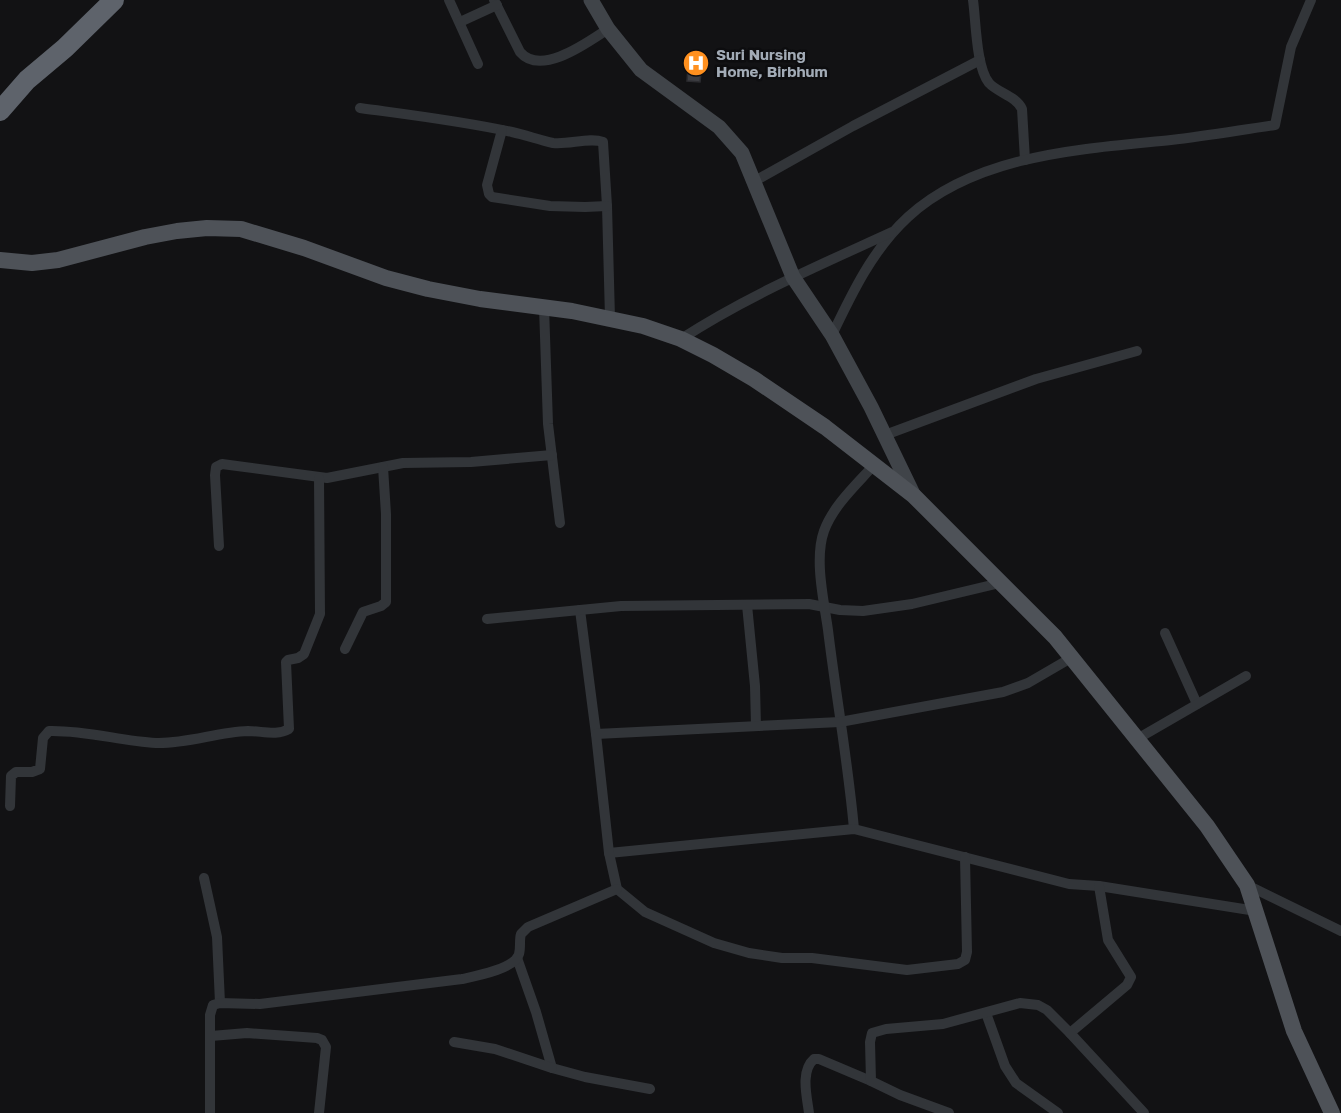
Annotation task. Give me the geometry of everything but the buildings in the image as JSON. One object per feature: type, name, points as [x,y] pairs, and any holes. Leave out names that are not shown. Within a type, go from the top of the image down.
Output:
[{"type":"highway","points":[[0,111],[27,80],[65,48],[114,0]]},
{"type":"highway","points":[[0,94],[27,80]]},
{"type":"main road","points":[[591,0],[608,29],[641,70],[719,127],[742,153],[793,277],[832,335],[885,435],[914,496]]},
{"type":"main road","points":[[0,260],[32,263],[58,260],[177,231],[207,228],[241,229],[304,248],[386,278],[480,299],[544,307],[643,326],[681,339],[754,379],[825,427],[914,496],[1054,638],[1207,826],[1247,885],[1294,1031],[1332,1113]]},
{"type":"street","points":[[448,0],[478,64]]},
{"type":"street","points":[[973,0],[980,60],[989,83],[1020,106],[1025,160]]},
{"type":"street","points":[[832,335],[855,288],[883,244],[895,230],[927,201],[994,168],[1083,149],[1204,136],[1275,125],[1291,47],[1311,0]]},
{"type":"street","points":[[460,22],[495,3],[520,52],[532,60],[546,60],[569,53],[608,29]]},
{"type":"street","points":[[753,182],[980,60]]},
{"type":"street","points":[[360,108],[501,130],[561,144],[602,141],[607,206],[610,318]]},
{"type":"street","points":[[501,130],[486,185],[492,197],[550,206],[607,206]]},
{"type":"street","points":[[681,339],[714,318],[793,277],[895,230]]},
{"type":"street","points":[[544,307],[548,424],[560,523]]},
{"type":"street","points":[[885,435],[1036,379],[1137,351]]},
{"type":"street","points":[[219,546],[215,475],[219,465],[242,466],[319,478],[340,477],[403,464],[471,462],[552,455]]},
{"type":"street","points":[[854,829],[850,780],[840,722],[820,552],[824,529],[833,514],[873,466]]},
{"type":"street","points":[[345,649],[363,612],[386,602],[386,514],[383,467]]},
{"type":"street","points":[[10,806],[11,776],[19,771],[32,772],[40,769],[43,738],[49,731],[80,731],[109,737],[175,742],[217,734],[249,731],[277,733],[289,729],[286,662],[303,654],[320,614],[319,478]]},
{"type":"street","points":[[487,619],[621,606],[809,604],[863,611],[912,604],[1000,583]]},
{"type":"street","points":[[747,605],[756,726]]},
{"type":"street","points":[[580,610],[609,853],[617,889],[645,912],[714,942],[740,950],[782,958],[812,958],[907,970],[949,966],[965,960],[967,952],[965,857]]},
{"type":"street","points":[[1165,633],[1197,704]]},
{"type":"street","points":[[596,734],[840,722],[1003,693],[1028,683],[1071,658]]},
{"type":"street","points":[[1137,739],[1246,676]]},
{"type":"street","points":[[609,853],[854,829],[1069,884],[1099,886],[1256,911]]},
{"type":"street","points":[[204,878],[217,937],[220,1003]]},
{"type":"street","points":[[1247,885],[1341,931]]},
{"type":"street","points":[[1070,1033],[1127,985],[1131,977],[1108,940],[1099,886]]},
{"type":"street","points":[[552,1068],[517,958],[521,934],[528,927],[617,889]]},
{"type":"street","points":[[210,1113],[212,1007],[220,1003],[261,1004],[462,979],[508,966],[517,958]]},
{"type":"street","points":[[871,1081],[870,1042],[872,1034],[886,1029],[943,1024],[1030,1002],[1047,1010],[1144,1113]]},
{"type":"street","points":[[986,1013],[1005,1066],[1016,1083],[1058,1113]]},
{"type":"street","points":[[211,1036],[247,1033],[322,1040],[326,1047],[319,1113]]},
{"type":"street","points":[[454,1042],[495,1049],[585,1077],[650,1089]]},
{"type":"street","points":[[809,1113],[806,1075],[808,1066],[814,1059],[819,1059],[871,1081],[919,1107],[949,1113]]},
{"type":"place","name":"Suri Nursing Home, Birbhum","points":[[696,63]]}]
